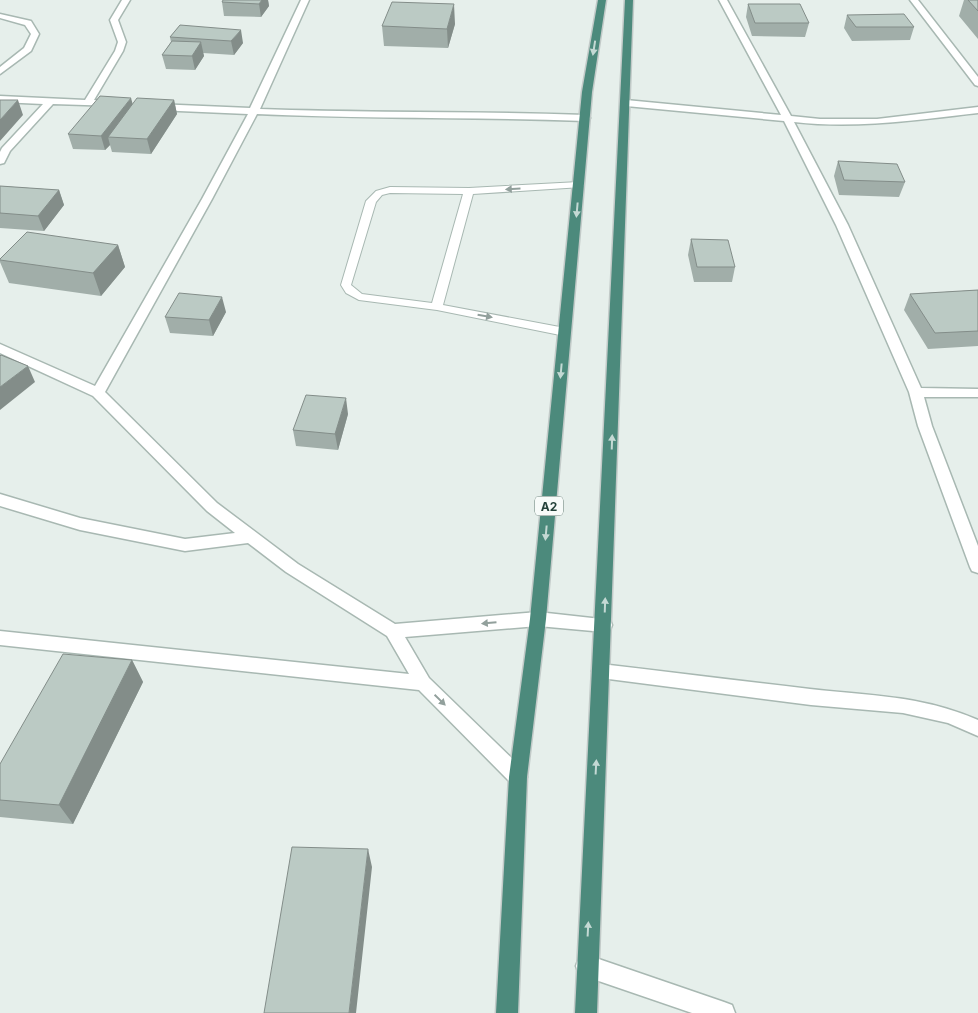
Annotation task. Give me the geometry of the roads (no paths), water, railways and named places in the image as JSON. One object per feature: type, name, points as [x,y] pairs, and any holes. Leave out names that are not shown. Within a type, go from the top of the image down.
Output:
[{"type":"highway","name":"A2","points":[[507,1013],[518,777],[538,619],[587,92],[602,0]]},
{"type":"highway","points":[[586,1013],[604,625],[629,0]]},
{"type":"street","points":[[88,103],[119,51],[122,42],[114,20],[126,0]]},
{"type":"street","points":[[98,393],[254,112],[281,58],[305,0]]},
{"type":"street","points":[[723,0],[842,225],[916,392],[925,426],[978,567]]},
{"type":"street","points":[[914,0],[978,83]]},
{"type":"street","points":[[0,16],[28,23],[35,34],[28,49],[0,71]]},
{"type":"street","points":[[0,99],[127,105]]},
{"type":"street","points":[[0,161],[6,150],[50,102]]},
{"type":"street","points":[[626,103],[820,122],[877,122],[978,110]]},
{"type":"street","points":[[147,106],[346,115],[476,114],[585,118]]},
{"type":"street","points":[[0,348],[98,393],[212,507],[249,537],[292,568],[393,631],[423,684],[518,777]]},
{"type":"street","points":[[916,392],[978,393]]},
{"type":"street","points":[[0,500],[80,524],[185,546],[249,537]]},
{"type":"street","points":[[393,631],[538,619],[604,625]]},
{"type":"street","points":[[0,638],[423,684]]},
{"type":"street","points":[[601,671],[812,697],[903,705],[950,716],[978,728]]},
{"type":"street","points":[[587,966],[724,1013]]},
{"type":"lane","points":[[565,332],[438,307],[359,297],[350,291],[346,285],[374,196],[390,190],[470,191],[579,185]]},
{"type":"lane","points":[[438,307],[470,191]]}]
